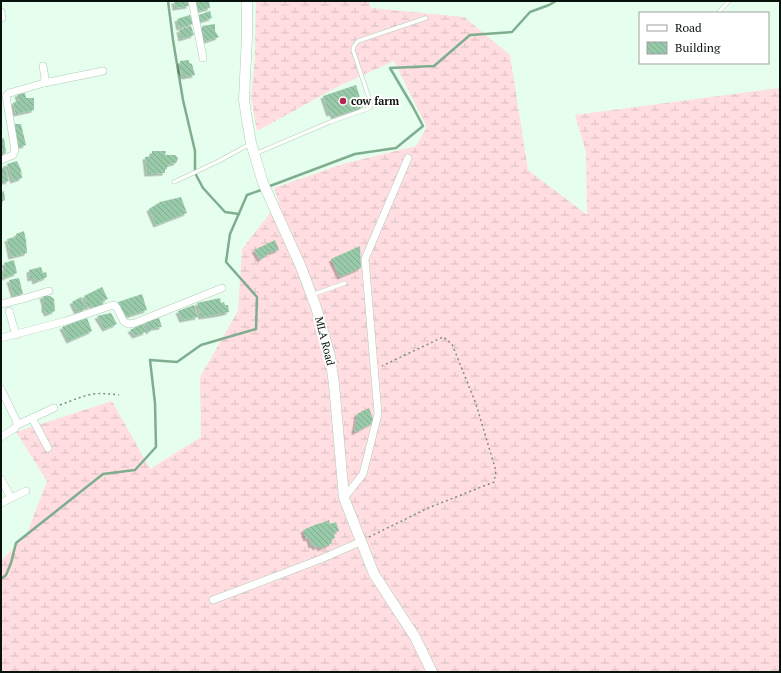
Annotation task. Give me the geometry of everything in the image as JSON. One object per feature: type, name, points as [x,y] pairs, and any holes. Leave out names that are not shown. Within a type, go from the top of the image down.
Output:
[{"type":"street","points":[[192,1],[203,58]]},
{"type":"street","name":"MLA Road","points":[[247,1],[244,100],[251,143],[263,183],[301,267],[316,307],[330,356],[334,384],[344,498],[360,542],[374,574],[415,637],[432,672]]},
{"type":"street","points":[[43,66],[45,78],[44,83]]},
{"type":"street","points":[[1,160],[13,155],[15,150],[6,96],[9,93],[44,83],[103,71]]},
{"type":"street","points":[[344,498],[362,474],[378,414],[364,258],[408,158]]},
{"type":"street","points":[[1,338],[66,321],[114,305],[124,322],[129,324],[135,323],[222,288]]},
{"type":"street","points":[[1,304],[48,291]]},
{"type":"street","points":[[9,311],[16,335]]},
{"type":"street","points":[[1,389],[17,425]]},
{"type":"street","points":[[1,437],[17,425],[54,408]]},
{"type":"street","points":[[32,418],[48,448]]},
{"type":"street","points":[[1,479],[11,498]]},
{"type":"street","points":[[1,503],[26,491]]},
{"type":"street","points":[[213,600],[321,559],[360,542]]},
{"type":"lane","points":[[719,12],[729,1]]},
{"type":"lane","points":[[254,154],[330,122],[370,108],[371,105],[369,98],[353,50],[354,46],[358,41],[426,18]]},
{"type":"lane","points":[[174,182],[217,162],[251,143]]},
{"type":"lane","points":[[311,295],[345,283]]},
{"type":"path","points":[[360,542],[428,508],[494,482],[496,471],[476,404],[452,344],[443,336],[375,369]]},
{"type":"path","points":[[54,408],[85,396],[95,394],[119,395]]},
{"type":"green space","points":[[256,1],[368,1],[371,8],[464,17],[510,55],[528,170],[587,215],[586,152],[575,115],[780,88],[780,672],[1,672],[1,561],[26,536],[47,481],[16,432],[112,401],[150,469],[201,437],[200,377],[238,311],[242,249],[279,202],[274,188],[343,164],[416,146],[427,127],[394,61],[339,86],[257,131],[251,97],[255,59]]},
{"type":"building","points":[[174,1],[188,1],[189,6],[175,8]]},
{"type":"building","points":[[194,1],[209,1],[210,8],[197,11]]},
{"type":"building","points":[[210,11],[212,18],[198,22],[196,16]]},
{"type":"building","points":[[190,15],[193,24],[179,28],[177,19]]},
{"type":"building","points":[[215,24],[215,31],[219,37],[207,41],[202,34],[202,26]]},
{"type":"building","points":[[191,26],[194,35],[181,39],[179,30]]},
{"type":"building","points":[[189,60],[189,63],[192,64],[195,75],[184,77],[180,70],[180,61]]},
{"type":"building","name":"cow farm","points":[[356,85],[363,107],[334,117],[332,113],[329,114],[323,96]]},
{"type":"building","points":[[25,93],[26,98],[34,98],[34,110],[16,114],[13,103],[19,100],[17,94]]},
{"type":"building","points":[[14,124],[21,124],[26,145],[19,147]]},
{"type":"building","points":[[4,138],[6,153],[1,154],[1,139]]},
{"type":"building","points":[[152,151],[166,151],[165,155],[175,155],[178,158],[177,161],[176,163],[168,164],[169,167],[165,169],[165,173],[147,174],[145,157],[152,156]]},
{"type":"building","points":[[17,161],[21,170],[22,178],[13,181],[7,164]]},
{"type":"building","points":[[5,166],[9,181],[4,182],[1,185],[1,169]]},
{"type":"building","points":[[4,191],[5,200],[1,202],[1,192]]},
{"type":"building","points":[[181,197],[187,213],[156,225],[149,209],[160,202]]},
{"type":"building","points":[[24,231],[27,253],[11,257],[7,239],[15,237],[16,239],[16,234]]},
{"type":"building","points":[[275,240],[279,250],[269,253],[260,260],[254,250]]},
{"type":"building","points":[[360,246],[361,268],[340,277],[331,259]]},
{"type":"building","points":[[14,260],[17,273],[4,278],[1,275],[4,273],[3,269],[6,268],[4,263]]},
{"type":"building","points":[[41,267],[43,273],[46,272],[47,277],[35,282],[34,278],[30,279],[29,270]]},
{"type":"building","points":[[19,278],[23,294],[14,296],[9,280]]},
{"type":"building","points":[[102,287],[108,299],[101,301],[104,304],[93,308],[92,305],[88,308],[84,296]]},
{"type":"building","points":[[142,294],[147,310],[125,317],[118,302]]},
{"type":"building","points":[[42,296],[50,296],[54,299],[55,311],[47,314],[44,309]]},
{"type":"building","points":[[81,297],[86,309],[77,312],[72,302]]},
{"type":"building","points":[[220,298],[221,303],[224,302],[225,305],[228,305],[229,312],[201,317],[197,303]]},
{"type":"building","points":[[194,305],[198,317],[182,320],[178,311]]},
{"type":"building","points":[[111,313],[117,324],[105,329],[97,316]]},
{"type":"building","points":[[87,318],[92,331],[69,341],[62,327]]},
{"type":"building","points":[[159,318],[162,327],[153,328],[149,332],[144,322]]},
{"type":"building","points":[[142,324],[146,332],[135,336],[130,330]]},
{"type":"building","points":[[369,408],[374,422],[354,433],[357,414]]},
{"type":"building","points":[[329,520],[330,524],[336,522],[339,531],[334,533],[335,538],[331,540],[332,543],[320,549],[319,546],[315,548],[314,545],[311,546],[309,538],[306,539],[303,530]]},
{"type":"waterway","points":[[168,1],[183,100],[195,151],[195,173],[203,188],[225,212],[239,214]]},
{"type":"waterway","points":[[270,186],[355,154],[396,148],[423,126],[390,68],[434,66],[470,35],[512,32],[530,12],[556,1]]},
{"type":"waterway","points":[[1,579],[6,575],[16,543],[103,474],[135,470],[156,447],[155,403],[150,360],[177,362],[201,345],[256,329],[257,297],[226,262],[230,234],[247,195],[261,190]]},
{"type":"place","name":"cow farm","points":[[343,101]]}]
